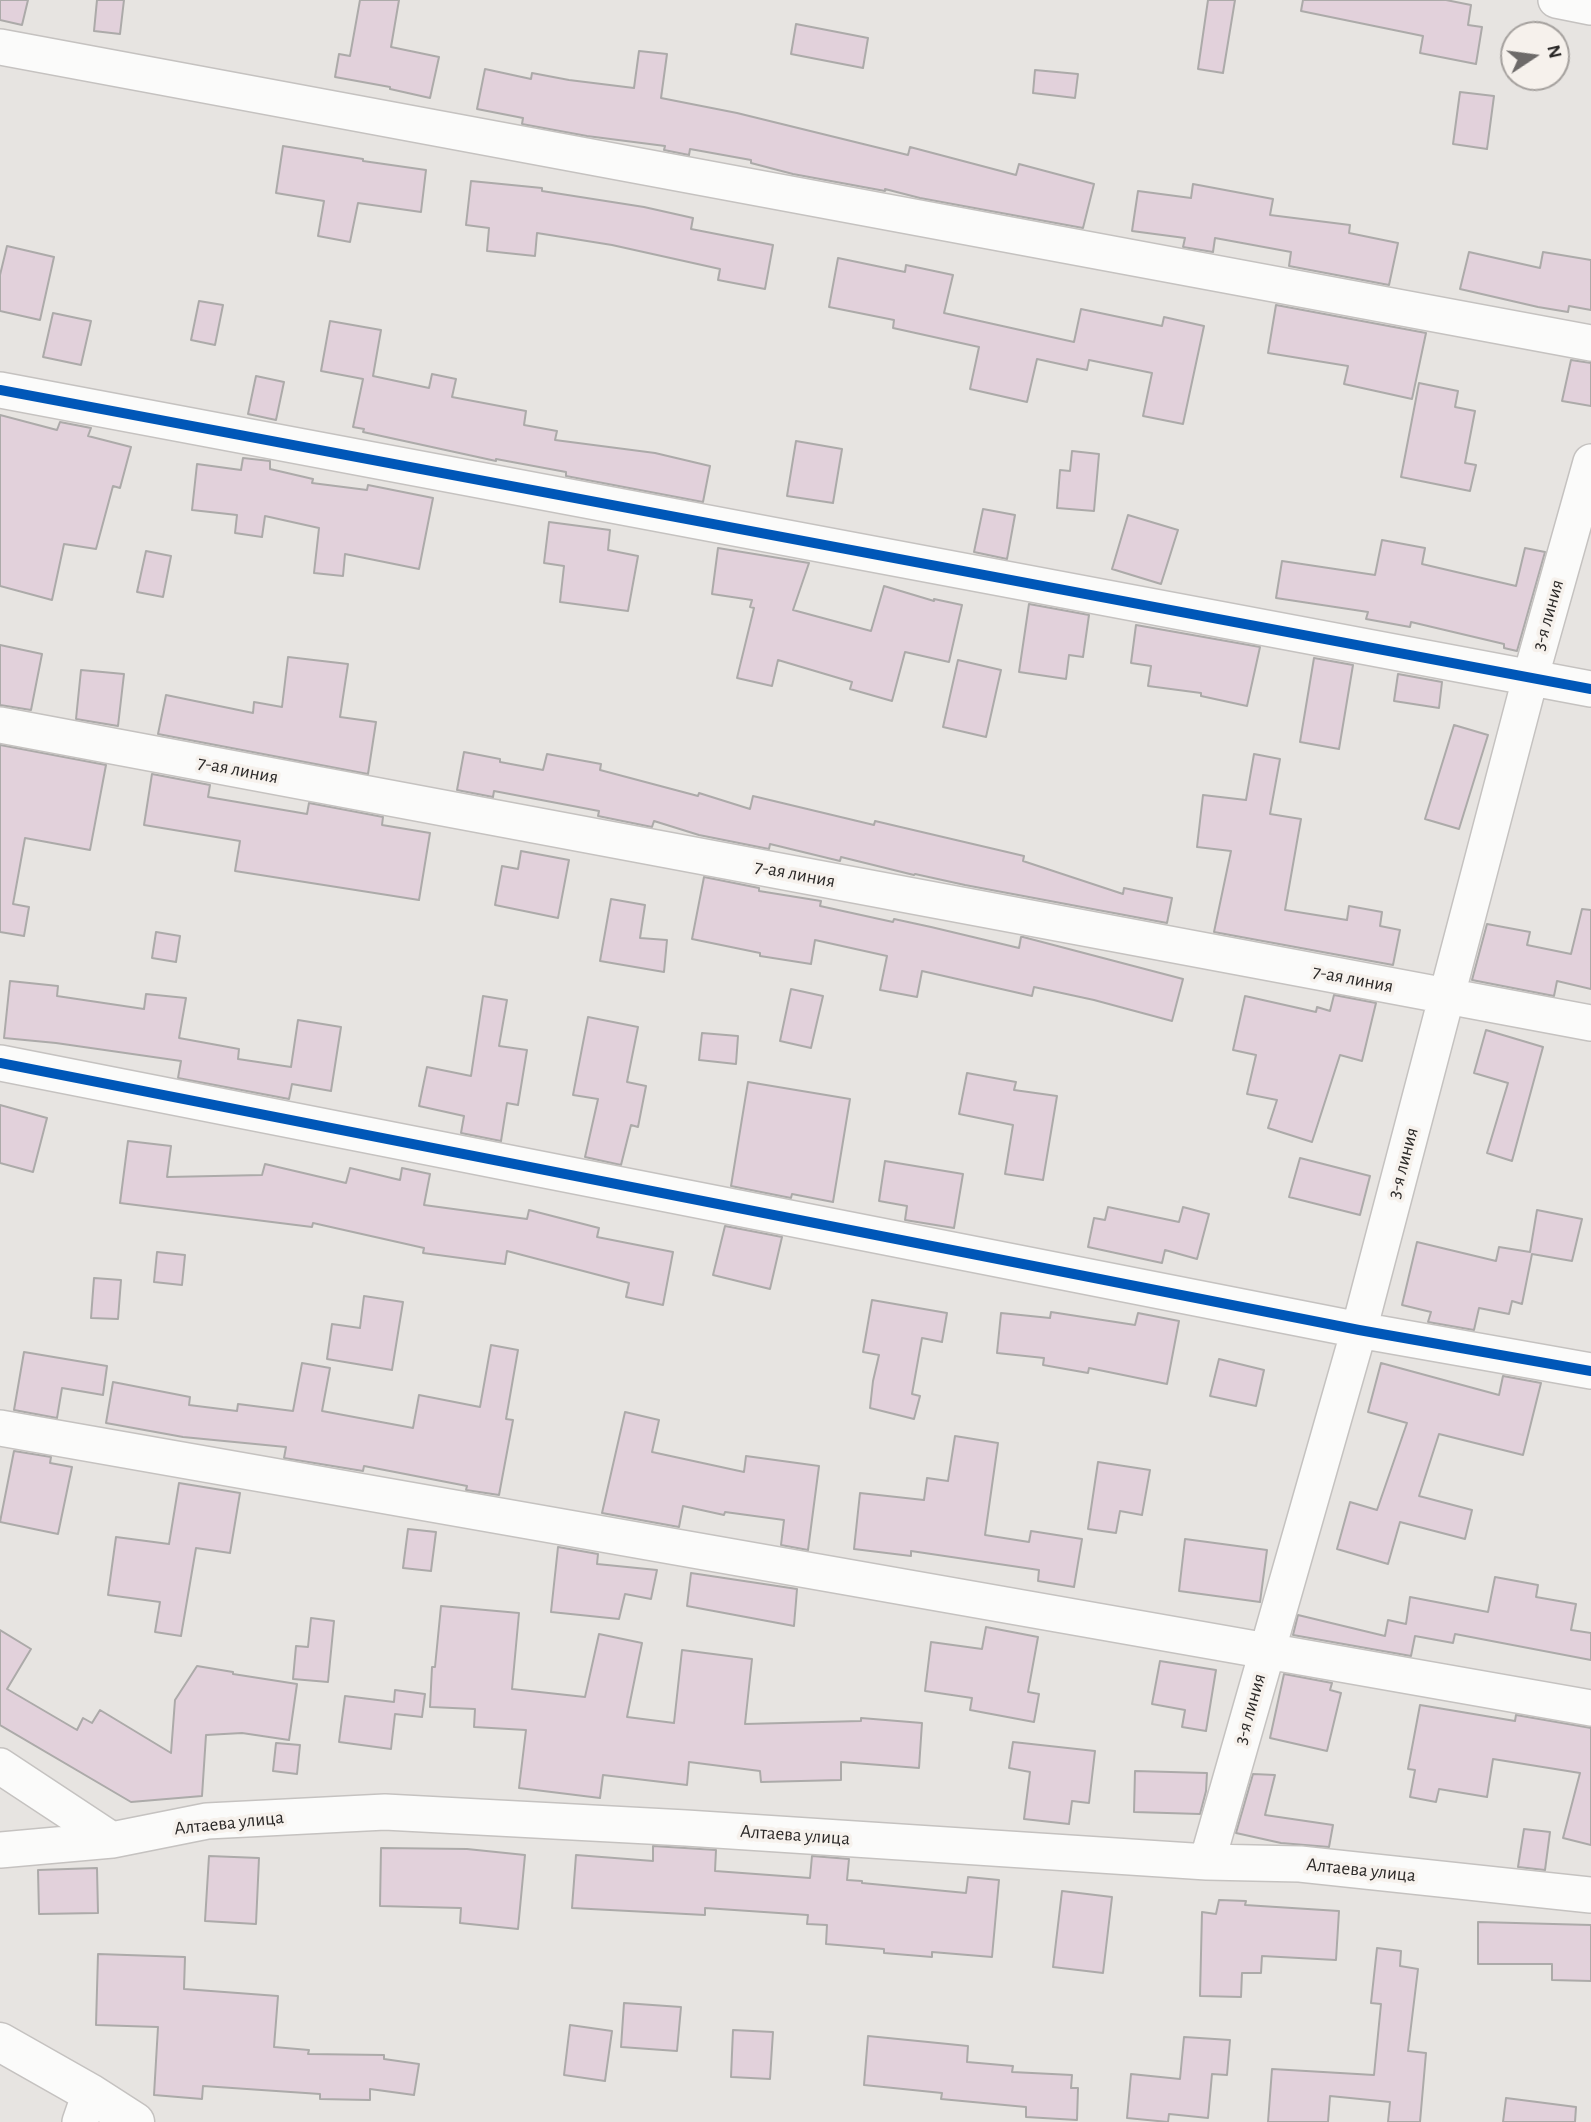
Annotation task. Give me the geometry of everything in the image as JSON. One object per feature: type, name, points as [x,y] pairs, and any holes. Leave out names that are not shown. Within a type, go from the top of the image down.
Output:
[{"type":"street","points":[[1556,0],[1591,7]]},
{"type":"street","points":[[0,47],[1591,343]]},
{"type":"street","points":[[0,390],[1591,689]]},
{"type":"street","name":"3-я линия","points":[[1207,1862],[1359,1330],[1530,678],[1591,462]]},
{"type":"street","name":"7-ая линия","points":[[0,725],[1591,1023]]},
{"type":"street","points":[[0,1063],[1359,1330],[1591,1371]]},
{"type":"street","points":[[0,1428],[1591,1708]]},
{"type":"street","points":[[0,1766],[112,1840]]},
{"type":"street","name":"Алтаева улица","points":[[0,1850],[112,1840],[207,1821],[385,1812],[685,1828],[1207,1862],[1300,1864],[1591,1895]]},
{"type":"street","points":[[0,2042],[85,2108],[135,2122]]},
{"type":"building","points":[[0,0],[28,0],[22,25],[0,20]]},
{"type":"building","points":[[97,0],[124,0],[120,34],[94,31]]},
{"type":"building","points":[[360,0],[399,0],[391,47],[439,57],[430,98],[390,87],[335,77],[339,54],[350,56]]},
{"type":"building","points":[[1208,0],[1235,0],[1223,73],[1198,69]]},
{"type":"building","points":[[1303,0],[1446,0],[1471,5],[1468,25],[1482,27],[1476,64],[1420,53],[1423,36],[1301,11]]},
{"type":"building","points":[[796,24],[868,38],[863,68],[791,54]]},
{"type":"building","points":[[639,51],[667,54],[661,98],[737,113],[908,155],[910,147],[1016,175],[1019,164],[1094,184],[1083,228],[793,174],[751,163],[751,160],[690,149],[689,155],[664,150],[665,146],[522,124],[523,118],[477,109],[485,69],[531,79],[532,73],[634,88]]},
{"type":"building","points":[[1035,70],[1078,74],[1075,98],[1033,93]]},
{"type":"building","points":[[1460,92],[1494,96],[1487,149],[1453,144]]},
{"type":"building","points":[[283,146],[426,170],[421,212],[358,203],[350,242],[318,236],[324,201],[276,193]]},
{"type":"building","points":[[471,181],[542,188],[542,191],[644,207],[693,218],[691,229],[773,245],[765,289],[718,280],[720,269],[612,245],[537,233],[535,256],[487,251],[489,228],[466,225]]},
{"type":"building","points":[[1193,184],[1273,199],[1270,215],[1350,225],[1349,233],[1398,243],[1389,285],[1289,266],[1291,252],[1215,238],[1213,252],[1183,247],[1185,238],[1132,231],[1138,191],[1191,198]]},
{"type":"building","points":[[7,246],[54,257],[40,320],[0,311],[0,275]]},
{"type":"building","points":[[1469,252],[1540,268],[1543,252],[1591,260],[1591,310],[1569,306],[1568,312],[1460,289]]},
{"type":"building","points":[[838,258],[905,272],[906,265],[953,275],[944,313],[1074,342],[1081,309],[1162,326],[1164,317],[1204,326],[1183,424],[1143,416],[1152,373],[1089,360],[1087,370],[1037,359],[1027,402],[970,389],[979,347],[893,328],[894,320],[829,307]]},
{"type":"building","points":[[199,301],[223,305],[215,345],[191,340]]},
{"type":"building","points":[[1276,305],[1426,333],[1412,399],[1344,384],[1348,366],[1268,353]]},
{"type":"building","points":[[53,313],[91,321],[81,365],[43,357]]},
{"type":"building","points":[[330,321],[381,330],[373,376],[429,388],[432,374],[456,379],[452,397],[526,411],[524,425],[557,431],[555,440],[655,453],[710,466],[703,502],[566,476],[566,472],[496,461],[363,432],[364,429],[353,427],[363,379],[321,371]]},
{"type":"building","points":[[1571,360],[1591,363],[1591,406],[1562,401]]},
{"type":"building","points":[[256,376],[284,382],[276,420],[248,414]]},
{"type":"building","points":[[1419,383],[1458,391],[1455,407],[1475,411],[1465,463],[1476,465],[1470,491],[1401,477]]},
{"type":"building","points":[[0,415],[57,430],[60,422],[91,428],[88,436],[131,447],[120,488],[113,486],[96,549],[64,544],[52,600],[0,586]]},
{"type":"building","points":[[796,441],[842,449],[833,503],[787,496]]},
{"type":"building","points":[[1072,451],[1099,454],[1094,511],[1057,508],[1060,470],[1070,471]]},
{"type":"building","points":[[243,458],[270,461],[270,469],[313,479],[312,483],[367,490],[368,485],[433,498],[419,569],[345,554],[343,576],[314,573],[319,528],[265,516],[262,537],[235,533],[237,515],[192,510],[197,464],[241,470]]},
{"type":"building","points":[[983,509],[1015,515],[1007,559],[974,552]]},
{"type":"building","points":[[1128,515],[1178,530],[1161,584],[1112,569]]},
{"type":"building","points":[[549,522],[610,530],[608,550],[638,556],[628,611],[560,602],[564,566],[544,563]]},
{"type":"building","points":[[1382,540],[1425,548],[1422,564],[1516,586],[1525,548],[1545,552],[1517,651],[1504,648],[1504,644],[1411,622],[1410,627],[1366,619],[1368,612],[1276,598],[1282,561],[1375,575]]},
{"type":"building","points":[[718,548],[809,563],[793,610],[871,631],[884,586],[934,601],[962,605],[949,662],[905,652],[892,701],[850,689],[852,682],[778,660],[772,686],[737,678],[754,608],[750,607],[752,600],[712,594]]},
{"type":"building","points":[[146,551],[171,556],[163,597],[137,592]]},
{"type":"building","points":[[1029,604],[1089,615],[1083,657],[1069,655],[1066,679],[1019,672]]},
{"type":"building","points":[[1136,625],[1260,647],[1247,706],[1201,696],[1201,693],[1148,686],[1151,666],[1131,663]]},
{"type":"building","points":[[0,645],[42,654],[31,710],[0,705]]},
{"type":"building","points":[[288,657],[348,664],[340,717],[376,722],[368,774],[158,734],[166,695],[253,713],[254,702],[282,707]]},
{"type":"building","points":[[1314,658],[1353,665],[1339,749],[1300,742]]},
{"type":"building","points":[[958,660],[1001,670],[986,737],[943,727]]},
{"type":"building","points":[[81,670],[124,674],[118,726],[76,719]]},
{"type":"building","points":[[1398,674],[1442,682],[1439,708],[1394,701]]},
{"type":"building","points":[[1454,725],[1488,735],[1459,829],[1425,819]]},
{"type":"building","points":[[0,745],[106,765],[90,850],[25,838],[13,904],[29,907],[24,936],[0,932]]},
{"type":"building","points":[[464,752],[543,770],[547,754],[601,764],[600,770],[698,796],[699,793],[750,809],[753,796],[874,825],[875,821],[1024,856],[1023,861],[1123,894],[1124,888],[1172,898],[1167,923],[914,875],[841,857],[840,861],[770,844],[769,849],[699,835],[654,821],[652,827],[598,816],[599,811],[494,791],[493,797],[457,790]]},
{"type":"building","points":[[1254,754],[1280,759],[1270,814],[1301,819],[1285,910],[1347,920],[1349,906],[1382,912],[1380,926],[1400,930],[1393,965],[1214,932],[1231,851],[1197,847],[1203,795],[1246,800]]},
{"type":"building","points":[[152,774],[210,785],[208,797],[307,814],[309,803],[383,817],[382,825],[430,833],[419,900],[235,871],[240,841],[144,825]]},
{"type":"building","points":[[521,851],[569,860],[558,918],[495,905],[502,866],[518,869]]},
{"type":"building","points":[[704,877],[759,888],[759,891],[821,901],[820,906],[893,922],[894,919],[1019,948],[1023,937],[1183,979],[1172,1021],[1034,987],[1032,996],[922,971],[917,997],[880,990],[887,956],[815,940],[811,964],[760,956],[760,953],[692,939]]},
{"type":"building","points":[[611,899],[645,905],[640,938],[667,940],[664,972],[600,961]]},
{"type":"building","points":[[1582,909],[1591,910],[1591,989],[1557,981],[1554,996],[1472,980],[1487,924],[1530,932],[1527,945],[1571,954]]},
{"type":"building","points":[[156,932],[180,936],[176,962],[152,958]]},
{"type":"building","points":[[10,981],[58,986],[57,996],[144,1009],[146,994],[186,998],[179,1038],[239,1049],[238,1059],[291,1067],[298,1020],[341,1027],[331,1091],[292,1084],[289,1099],[178,1078],[181,1061],[4,1038]]},
{"type":"building","points":[[791,989],[823,996],[811,1048],[780,1041]]},
{"type":"building","points":[[1334,995],[1376,1003],[1362,1061],[1340,1055],[1312,1142],[1268,1128],[1277,1100],[1247,1094],[1256,1055],[1233,1050],[1245,996],[1316,1012],[1317,1007],[1330,1011]]},
{"type":"building","points":[[483,996],[507,1000],[499,1046],[527,1050],[518,1105],[507,1103],[501,1141],[461,1133],[464,1116],[419,1106],[427,1067],[471,1076]]},
{"type":"building","points":[[588,1017],[638,1027],[627,1082],[646,1086],[638,1127],[631,1125],[621,1165],[585,1157],[598,1099],[573,1095]]},
{"type":"building","points":[[1486,1030],[1543,1047],[1512,1161],[1487,1153],[1508,1083],[1474,1073]]},
{"type":"building","points":[[702,1033],[738,1036],[736,1064],[699,1060]]},
{"type":"building","points":[[967,1073],[1016,1082],[1014,1090],[1057,1096],[1043,1180],[1005,1174],[1013,1125],[959,1114]]},
{"type":"building","points":[[748,1082],[850,1099],[833,1202],[792,1194],[791,1198],[731,1186]]},
{"type":"building","points":[[0,1105],[47,1118],[33,1172],[0,1163]]},
{"type":"building","points":[[128,1141],[171,1146],[167,1177],[262,1175],[265,1164],[346,1183],[350,1168],[400,1180],[402,1168],[430,1174],[424,1205],[527,1219],[529,1210],[599,1228],[597,1237],[673,1252],[663,1305],[626,1297],[629,1283],[507,1251],[505,1264],[423,1253],[424,1248],[313,1223],[312,1227],[120,1203]]},
{"type":"building","points":[[1300,1158],[1370,1176],[1360,1215],[1289,1197]]},
{"type":"building","points":[[885,1161],[963,1174],[954,1228],[905,1220],[907,1206],[879,1201]]},
{"type":"building","points":[[1108,1207],[1179,1222],[1183,1207],[1209,1214],[1197,1259],[1165,1250],[1162,1263],[1088,1247],[1094,1218],[1105,1220]]},
{"type":"building","points":[[1537,1210],[1582,1219],[1572,1261],[1532,1254],[1522,1304],[1512,1301],[1509,1314],[1479,1308],[1474,1330],[1428,1322],[1431,1312],[1402,1305],[1417,1242],[1496,1261],[1499,1247],[1530,1252]]},
{"type":"building","points":[[725,1226],[782,1237],[770,1289],[713,1275]]},
{"type":"building","points":[[157,1252],[185,1255],[182,1285],[154,1282]]},
{"type":"building","points":[[94,1278],[121,1280],[118,1319],[91,1318]]},
{"type":"building","points":[[364,1296],[403,1302],[392,1370],[327,1359],[332,1324],[360,1328]]},
{"type":"building","points":[[872,1300],[947,1313],[942,1342],[922,1338],[912,1394],[920,1396],[914,1419],[870,1408],[879,1355],[863,1352]]},
{"type":"building","points":[[1051,1312],[1135,1325],[1138,1313],[1179,1321],[1167,1384],[1089,1368],[1088,1373],[1043,1365],[1044,1358],[997,1353],[1001,1313],[1050,1318]]},
{"type":"building","points":[[491,1345],[518,1350],[506,1419],[513,1420],[499,1495],[364,1466],[363,1471],[284,1458],[286,1447],[183,1437],[106,1423],[113,1382],[190,1397],[189,1405],[237,1411],[238,1404],[293,1411],[302,1363],[330,1368],[322,1411],[413,1428],[419,1395],[480,1407]]},
{"type":"building","points":[[24,1352],[107,1366],[103,1395],[62,1388],[57,1418],[14,1410]]},
{"type":"building","points":[[1219,1359],[1264,1370],[1256,1406],[1210,1396]]},
{"type":"building","points":[[1381,1363],[1499,1395],[1503,1376],[1541,1383],[1523,1455],[1439,1434],[1419,1496],[1472,1510],[1465,1539],[1400,1522],[1388,1564],[1337,1549],[1350,1502],[1377,1510],[1407,1423],[1368,1412]]},
{"type":"building","points":[[625,1412],[659,1420],[652,1452],[744,1472],[746,1456],[819,1466],[808,1550],[781,1545],[784,1520],[725,1512],[724,1515],[683,1506],[679,1527],[602,1513]]},
{"type":"building","points":[[955,1436],[998,1443],[985,1535],[1029,1542],[1031,1531],[1082,1539],[1074,1587],[1038,1581],[1039,1570],[911,1551],[911,1556],[854,1549],[860,1493],[924,1500],[927,1478],[948,1481]]},
{"type":"building","points":[[14,1451],[51,1457],[50,1463],[72,1467],[58,1534],[0,1522]]},
{"type":"building","points":[[1098,1462],[1150,1470],[1142,1515],[1120,1511],[1116,1533],[1088,1529]]},
{"type":"building","points":[[179,1483],[240,1493],[230,1553],[196,1548],[181,1636],[155,1632],[160,1602],[108,1595],[116,1537],[169,1544]]},
{"type":"building","points":[[408,1529],[436,1532],[431,1571],[403,1568]]},
{"type":"building","points":[[1185,1539],[1267,1550],[1260,1602],[1179,1591]]},
{"type":"building","points":[[558,1547],[598,1554],[597,1564],[657,1570],[651,1599],[625,1594],[619,1619],[551,1612]]},
{"type":"building","points":[[691,1573],[797,1589],[794,1626],[687,1606]]},
{"type":"building","points":[[1495,1577],[1538,1585],[1536,1597],[1576,1604],[1571,1630],[1591,1633],[1591,1660],[1455,1634],[1453,1643],[1415,1636],[1411,1656],[1293,1635],[1298,1615],[1385,1636],[1388,1620],[1406,1624],[1410,1597],[1488,1612]]},
{"type":"building","points":[[441,1606],[519,1613],[512,1689],[585,1697],[599,1634],[642,1643],[627,1717],[674,1723],[682,1650],[752,1659],[745,1724],[861,1721],[861,1718],[922,1723],[919,1768],[841,1762],[841,1780],[761,1782],[760,1771],[689,1762],[687,1785],[603,1775],[600,1798],[519,1788],[526,1730],[474,1727],[475,1709],[430,1707],[432,1667],[435,1667]]},
{"type":"building","points":[[311,1618],[334,1621],[328,1682],[293,1679],[296,1646],[308,1647]]},
{"type":"building","points":[[986,1627],[1038,1637],[1028,1692],[1039,1694],[1034,1722],[970,1710],[972,1698],[925,1691],[931,1642],[982,1649]]},
{"type":"building","points":[[0,1630],[31,1649],[7,1689],[77,1730],[83,1718],[92,1723],[100,1710],[171,1753],[175,1700],[197,1666],[297,1684],[289,1740],[242,1733],[206,1735],[202,1796],[131,1802],[0,1725]]},
{"type":"building","points":[[1160,1661],[1216,1670],[1206,1731],[1182,1727],[1185,1710],[1152,1704]]},
{"type":"building","points":[[1284,1674],[1332,1683],[1330,1690],[1341,1693],[1327,1751],[1270,1738]]},
{"type":"building","points":[[395,1690],[425,1694],[422,1717],[395,1714],[391,1749],[339,1742],[345,1696],[394,1702]]},
{"type":"building","points":[[1420,1705],[1515,1721],[1516,1715],[1591,1728],[1591,1845],[1563,1838],[1580,1773],[1493,1759],[1487,1797],[1439,1789],[1436,1802],[1410,1797],[1415,1770],[1408,1769]]},
{"type":"building","points":[[1013,1742],[1095,1751],[1089,1803],[1072,1801],[1069,1824],[1024,1819],[1030,1772],[1009,1768]]},
{"type":"building","points":[[276,1743],[300,1745],[297,1774],[273,1771]]},
{"type":"building","points":[[1135,1771],[1207,1773],[1200,1814],[1134,1812]]},
{"type":"building","points":[[1253,1774],[1275,1775],[1265,1815],[1333,1825],[1329,1847],[1281,1843],[1236,1833]]},
{"type":"building","points":[[1524,1829],[1550,1832],[1545,1870],[1518,1867]]},
{"type":"building","points":[[653,1846],[716,1850],[715,1871],[810,1878],[812,1856],[849,1859],[847,1880],[862,1883],[966,1893],[968,1877],[999,1880],[992,1957],[932,1952],[932,1957],[826,1944],[827,1925],[807,1924],[808,1915],[705,1908],[705,1915],[572,1908],[576,1855],[653,1861]]},
{"type":"building","points":[[381,1848],[467,1849],[525,1855],[518,1929],[460,1923],[461,1908],[380,1906]]},
{"type":"building","points":[[209,1856],[259,1858],[256,1924],[205,1921]]},
{"type":"building","points":[[97,1868],[98,1913],[39,1914],[38,1870]]},
{"type":"building","points":[[1062,1891],[1112,1897],[1103,1973],[1053,1967]]},
{"type":"building","points":[[1219,1900],[1246,1901],[1245,1905],[1339,1911],[1336,1960],[1262,1956],[1261,1973],[1242,1973],[1241,1997],[1200,1996],[1202,1912],[1216,1914]]},
{"type":"building","points":[[1478,1922],[1591,1925],[1591,1981],[1552,1980],[1552,1964],[1478,1964]]},
{"type":"building","points":[[1377,1948],[1401,1951],[1400,1966],[1418,1969],[1408,2051],[1426,2053],[1420,2122],[1388,2122],[1390,2102],[1330,2096],[1328,2122],[1268,2122],[1272,2069],[1374,2075],[1381,2004],[1371,2003]]},
{"type":"building","points":[[98,1954],[185,1957],[184,1989],[278,1996],[274,2047],[309,2050],[308,2054],[384,2055],[384,2059],[419,2064],[414,2095],[370,2089],[370,2100],[320,2099],[320,2094],[203,2086],[202,2099],[154,2095],[158,2027],[96,2025]]},
{"type":"building","points":[[624,2003],[681,2007],[677,2051],[621,2047]]},
{"type":"building","points":[[570,2025],[612,2031],[605,2081],[564,2075]]},
{"type":"building","points":[[733,2030],[773,2032],[770,2079],[731,2077]]},
{"type":"building","points":[[868,2036],[968,2046],[967,2062],[1013,2066],[1012,2072],[1072,2075],[1071,2088],[1078,2088],[1077,2120],[1026,2117],[1026,2107],[941,2099],[942,2093],[864,2085]]},
{"type":"building","points":[[1184,2037],[1230,2040],[1227,2075],[1212,2074],[1208,2118],[1169,2114],[1168,2122],[1127,2118],[1131,2074],[1180,2079]]},
{"type":"building","points":[[1506,2098],[1576,2107],[1575,2122],[1503,2122]]},
{"type":"cycle path","points":[[0,390],[1591,689]]},
{"type":"cycle path","points":[[0,1063],[1359,1330],[1591,1371]]}]
